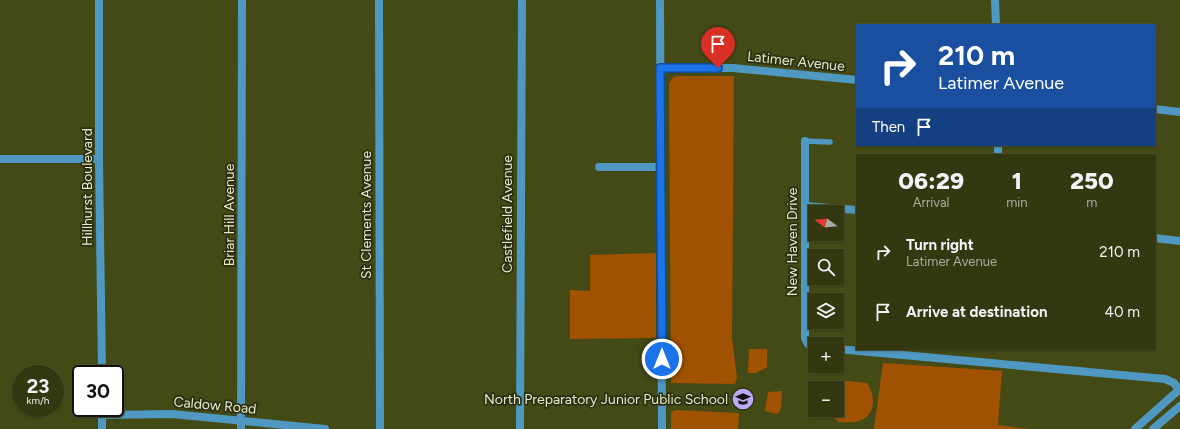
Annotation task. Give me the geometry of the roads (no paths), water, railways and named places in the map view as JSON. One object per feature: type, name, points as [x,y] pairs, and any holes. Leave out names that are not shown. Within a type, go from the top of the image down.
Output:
[{"type":"street","name":"Hillhurst Boulevard","points":[[99,0],[99,159],[102,365]]},
{"type":"street","name":"Briar Hill Avenue","points":[[241,425],[242,0]]},
{"type":"street","name":"St Clements Avenue","points":[[379,0],[380,429]]},
{"type":"street","name":"Castlefield Avenue","points":[[520,429],[522,0]]},
{"type":"street","points":[[660,0],[662,429]]},
{"type":"street","points":[[995,0],[996,24]]},
{"type":"street","name":"Latimer Avenue","points":[[660,68],[733,68],[856,80]]},
{"type":"street","points":[[1156,109],[1180,112]]},
{"type":"street","name":"New Haven Drive","points":[[805,141],[804,321],[805,338],[808,345]]},
{"type":"street","points":[[0,159],[99,159]]},
{"type":"street","points":[[599,167],[661,167]]},
{"type":"street","points":[[805,206],[856,210]]},
{"type":"street","points":[[1156,238],[1180,241]]},
{"type":"street","points":[[844,350],[1165,379],[1174,383],[1180,390],[1135,429]]},
{"type":"street","points":[[1153,429],[1180,406]]},
{"type":"street","name":"Caldow Road","points":[[124,413],[172,414],[241,425],[325,429]]},
{"type":"street","points":[[102,417],[102,429]]},
{"type":"lane","points":[[805,141],[830,142]]},
{"type":"place","name":"North Preparatory Junior Public School","points":[[743,399]]}]
